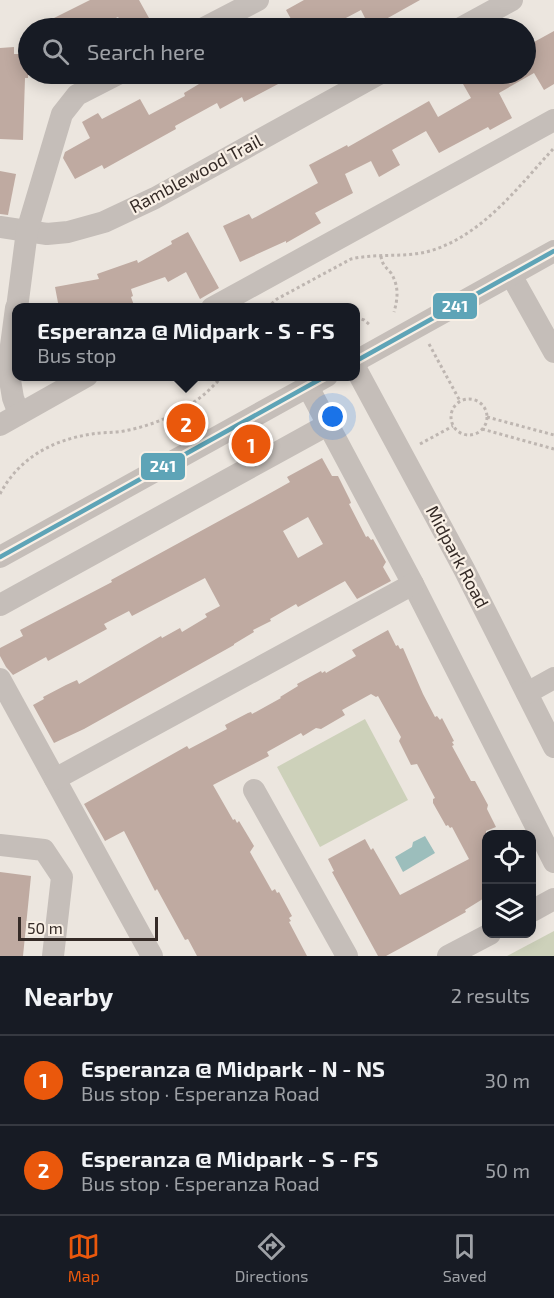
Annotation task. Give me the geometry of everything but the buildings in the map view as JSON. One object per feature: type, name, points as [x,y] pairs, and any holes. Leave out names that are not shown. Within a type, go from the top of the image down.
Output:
[{"type":"street","points":[[223,18],[258,0]]},
{"type":"street","points":[[479,18],[512,0]]},
{"type":"street","points":[[17,303],[27,231],[62,114],[77,95],[98,84]]},
{"type":"street","name":"Ramblewood Trail","points":[[0,227],[47,234],[68,232],[104,222],[155,198],[361,84]]},
{"type":"street","points":[[221,303],[554,120]]},
{"type":"street","points":[[360,359],[554,251]]},
{"type":"street","points":[[511,275],[554,352]]},
{"type":"street","points":[[10,419],[13,398],[8,368],[12,338]]},
{"type":"street","name":"Midpark Road","points":[[360,376],[464,569],[554,747]]},
{"type":"street","points":[[10,419],[78,381]]},
{"type":"street","points":[[0,557],[318,382],[329,424],[554,862]]},
{"type":"street","points":[[0,605],[329,424]]},
{"type":"street","points":[[55,779],[413,584]]},
{"type":"street","points":[[527,693],[554,678]]},
{"type":"street","points":[[0,679],[152,956]]},
{"type":"street","points":[[254,790],[347,956]]},
{"type":"street","points":[[0,845],[44,850],[62,877],[54,956]]},
{"type":"street","points":[[536,908],[554,899]]},
{"type":"street","points":[[448,956],[482,937]]},
{"type":"path","points":[[273,303],[343,263],[362,257],[405,256],[429,251],[459,238],[498,209],[554,148]]},
{"type":"path","points":[[381,256],[398,290],[394,312]]},
{"type":"path","points":[[360,318],[370,325]]},
{"type":"path","points":[[428,342],[460,401]]},
{"type":"path","points":[[0,494],[22,464],[43,449],[67,439],[123,431],[164,419],[191,404],[218,381]]},
{"type":"path","points":[[467,399],[481,404],[487,417],[482,429],[472,435],[466,435],[459,433],[453,426],[451,414],[460,401],[467,399]]},
{"type":"path","points":[[487,417],[554,435]]},
{"type":"path","points":[[418,446],[453,426]]},
{"type":"path","points":[[482,429],[554,449]]},
{"type":"green space","points":[[365,719],[408,800],[320,847],[277,767]]},
{"type":"green space","points":[[554,931],[554,956],[507,956]]},
{"type":"water","points":[[425,836],[435,853],[403,872],[395,857],[412,847],[413,842]]},
{"type":"transit line","name":"241","points":[[360,359],[554,251]]},
{"type":"transit line","name":"241","points":[[0,557],[317,381]]},
{"type":"place","name":"Esperanza @ Midpark - S - FS","points":[[186,423]]},
{"type":"place","name":"Esperanza @ Midpark - N - NS","points":[[251,444]]}]
